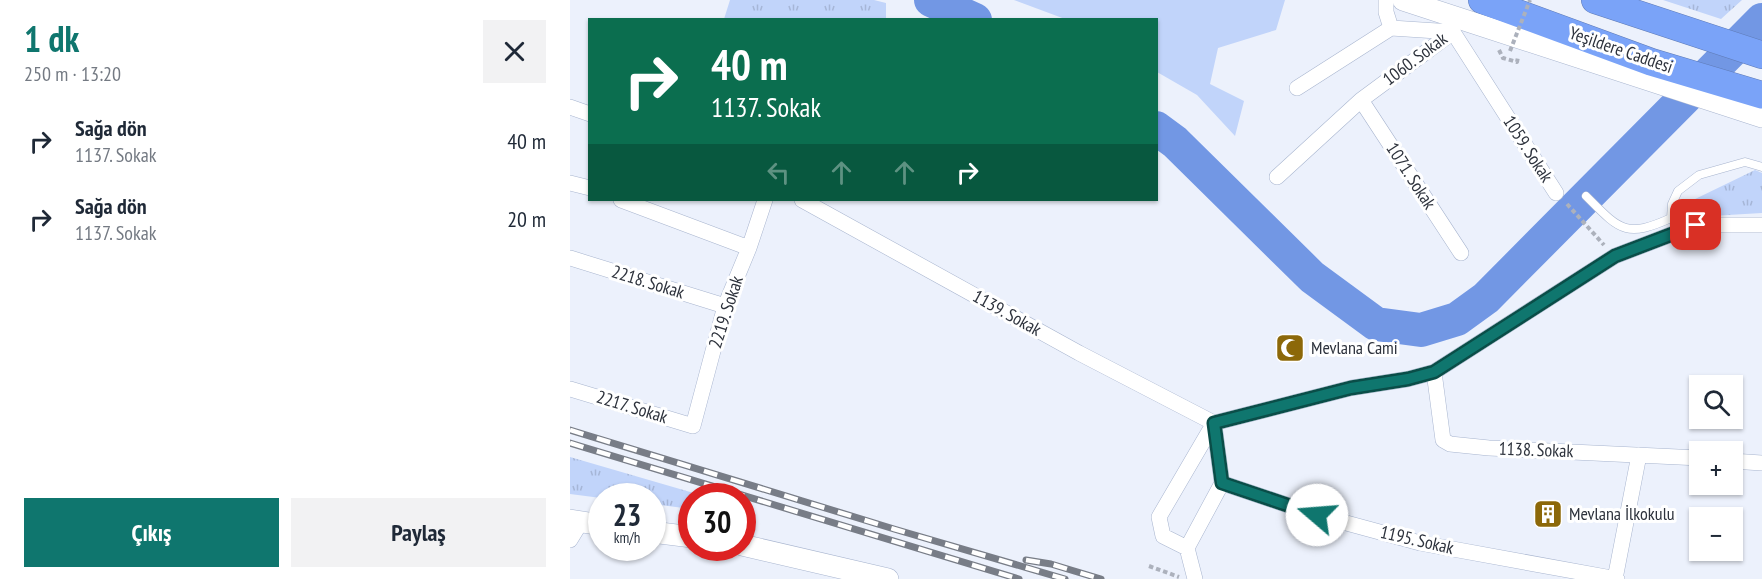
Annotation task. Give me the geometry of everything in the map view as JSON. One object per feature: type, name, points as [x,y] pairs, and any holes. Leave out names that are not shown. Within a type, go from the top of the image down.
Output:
[{"type":"highway","name":"Yeşildere Caddesi","points":[[1482,0],[1641,69],[1730,97],[1762,95]]},
{"type":"highway","points":[[1595,0],[1762,55]]},
{"type":"main road","points":[[1403,0],[1641,69]]},
{"type":"main road","points":[[1730,97],[1762,117]]},
{"type":"main road","points":[[756,548],[888,579]]},
{"type":"street","points":[[1297,88],[1391,28],[1386,12],[1386,0]]},
{"type":"street","name":"1060. Sokak","points":[[1391,28],[1453,32]]},
{"type":"street","name":"1060. Sokak","points":[[1278,177],[1361,100],[1453,32]]},
{"type":"street","name":"1059. Sokak","points":[[1453,32],[1556,193]]},
{"type":"street","name":"1071. Sokak","points":[[1361,100],[1461,253]]},
{"type":"street","points":[[570,107],[588,113]]},
{"type":"street","points":[[570,183],[588,188]]},
{"type":"street","points":[[624,201],[749,248]]},
{"type":"street","name":"2219. Sokak","points":[[693,426],[725,306],[749,248],[765,201]]},
{"type":"street","name":"1139. Sokak","points":[[804,201],[1079,353],[1214,423]]},
{"type":"street","points":[[1187,548],[1163,536],[1159,517],[1214,423],[1351,388],[1408,379],[1434,372],[1615,256],[1676,225],[1762,225]]},
{"type":"street","name":"2218. Sokak","points":[[570,258],[725,306]]},
{"type":"street","name":"1138. Sokak","points":[[1434,372],[1443,440],[1450,444],[1689,458]]},
{"type":"street","name":"2217. Sokak","points":[[570,389],[693,426]]},
{"type":"street","points":[[1195,579],[1187,548],[1222,483],[1214,423]]},
{"type":"street","points":[[1616,579],[1639,455]]},
{"type":"street","points":[[1743,462],[1762,463]]},
{"type":"street","name":"1195. Sokak","points":[[1222,483],[1317,515],[1420,543],[1616,579]]},
{"type":"lane","points":[[1586,196],[1612,222],[1626,228],[1647,229],[1676,225],[1672,204],[1678,191],[1699,175],[1745,162],[1762,166]]},
{"type":"path","points":[[1510,51],[1530,0]]},
{"type":"path","name":"1059. Sokak","points":[[1556,193],[1615,256]]},
{"type":"path","points":[[1149,566],[1176,576]]},
{"type":"green space","points":[[730,0],[874,0],[886,3],[886,18],[724,18]]},
{"type":"green space","points":[[1014,0],[1285,0],[1276,30],[1218,48],[1210,84],[1244,101],[1235,136],[1197,95],[1158,73],[1158,18],[1062,18]]},
{"type":"green space","points":[[1663,0],[1742,0],[1721,19]]},
{"type":"green space","points":[[1755,170],[1762,173],[1762,213],[1694,217],[1691,201]]},
{"type":"green space","points":[[570,457],[659,483],[588,483],[588,496],[570,494]]},
{"type":"green space","points":[[666,485],[678,488],[678,507],[666,506]]},
{"type":"waterway","points":[[931,0],[971,18]]},
{"type":"waterway","points":[[1158,129],[1175,142],[1312,277],[1376,324],[1421,330],[1457,319],[1486,298],[1762,20]]},
{"type":"railway","points":[[570,430],[1065,579]]},
{"type":"railway","points":[[570,443],[1019,579]]},
{"type":"railway","points":[[1026,560],[1051,564],[1101,579]]},
{"type":"place","name":"Mevlana Cami","points":[[1290,348]]},
{"type":"place","name":"Mevlana İlkokulu","points":[[1548,514]]},
{"type":"route","points":[[1317,515],[1222,483],[1214,423],[1351,388],[1408,379],[1434,372],[1615,256],[1696,225]]}]
